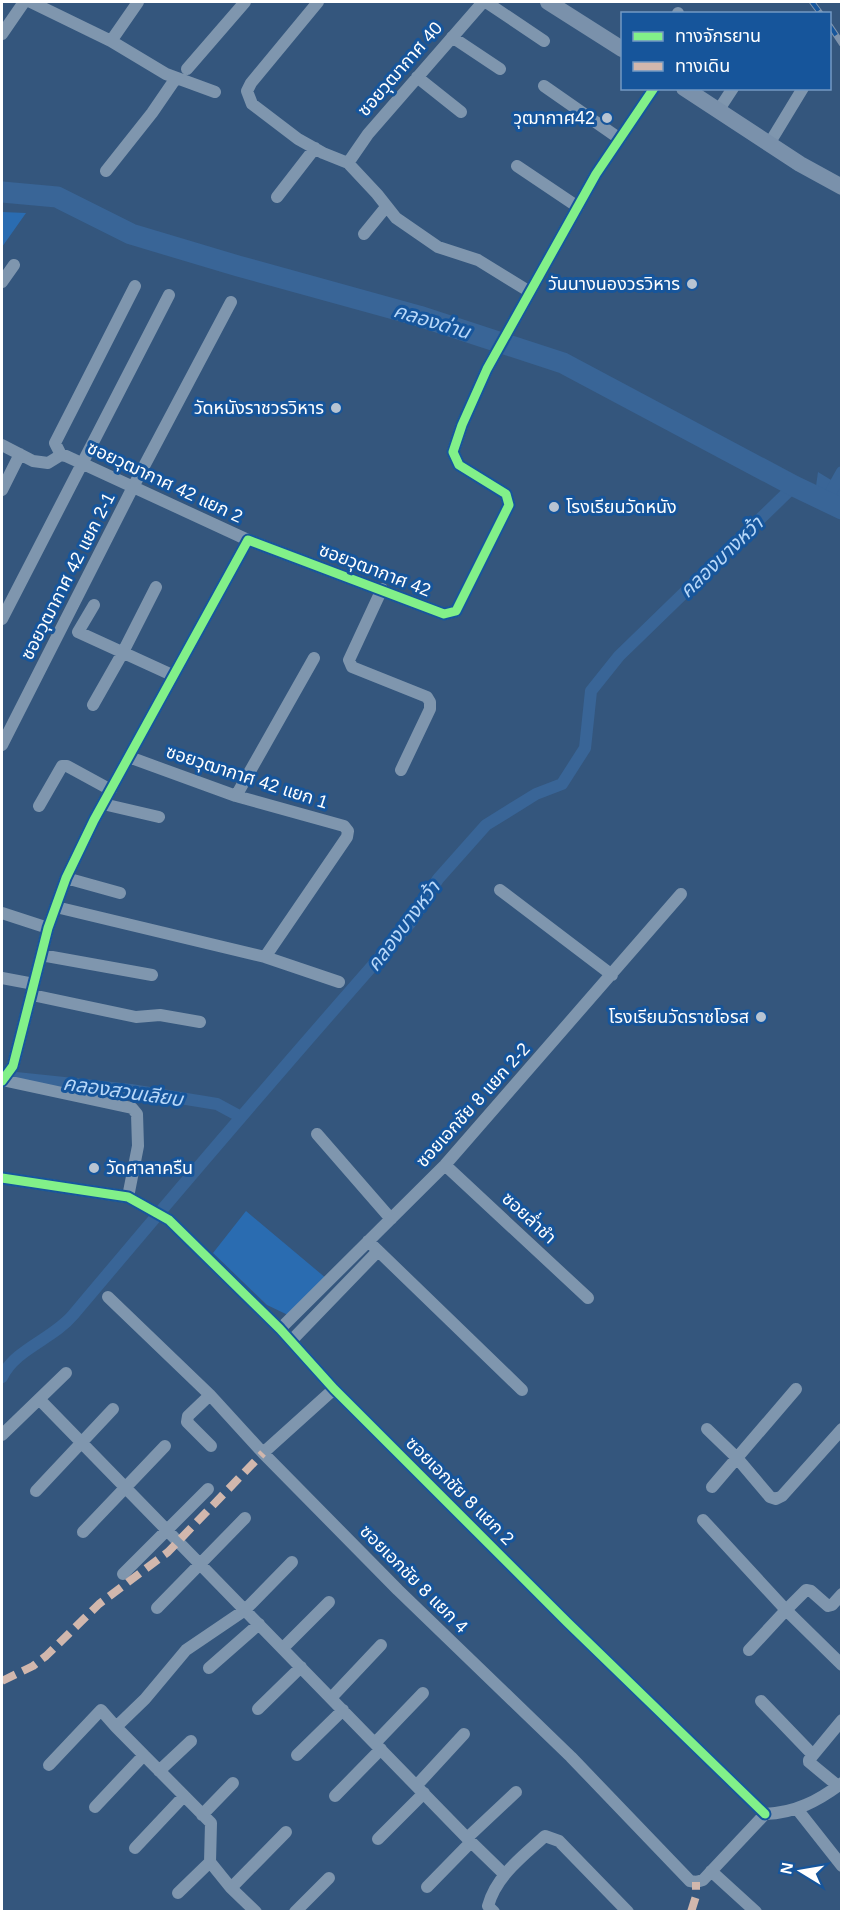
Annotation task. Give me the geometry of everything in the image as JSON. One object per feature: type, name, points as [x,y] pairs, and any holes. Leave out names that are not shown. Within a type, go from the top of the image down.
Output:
[{"type":"main road","points":[[548,2],[621,48]]},
{"type":"main road","points":[[687,90],[800,164],[842,187]]},
{"type":"street","points":[[2,34],[24,2]]},
{"type":"street","points":[[31,2],[111,41],[176,78],[215,92]]},
{"type":"street","points":[[111,41],[138,2]]},
{"type":"street","points":[[188,69],[245,2]]},
{"type":"street","points":[[318,2],[266,63],[247,91],[252,105],[298,139],[348,163],[396,218],[438,247],[478,260],[530,292]]},
{"type":"street","points":[[484,2],[544,41]]},
{"type":"street","name":"ซอยวุฒากาศ 40","points":[[348,163],[368,134],[484,2]]},
{"type":"street","points":[[452,37],[500,69]]},
{"type":"street","points":[[417,77],[461,112]]},
{"type":"street","points":[[106,171],[152,113],[176,78]]},
{"type":"street","points":[[544,86],[620,139]]},
{"type":"street","name":"ซอยวุฒากาศ 42","points":[[248,540],[444,614],[456,611],[509,505],[506,494],[459,465],[453,452],[462,425],[487,369],[578,207],[653,90]]},
{"type":"street","points":[[718,111],[732,90]]},
{"type":"street","points":[[769,144],[802,90]]},
{"type":"street","points":[[277,197],[315,148]]},
{"type":"street","points":[[517,166],[578,207]]},
{"type":"street","points":[[364,234],[386,207]]},
{"type":"street","points":[[2,282],[14,264]]},
{"type":"street","points":[[61,455],[56,442],[135,286]]},
{"type":"street","points":[[2,619],[169,295]]},
{"type":"street","name":"ซอยวุฒากาศ 42 แยก 2-1","points":[[2,745],[133,487],[231,302]]},
{"type":"street","name":"ซอยวุฒากาศ 42 แยก 2","points":[[2,445],[33,461],[48,463],[61,455],[248,540]]},
{"type":"street","points":[[2,489],[20,454]]},
{"type":"street","points":[[2,1178],[128,1197],[138,1146],[135,1110],[3,1080],[12,1066],[48,928],[66,878],[172,675],[248,540]]},
{"type":"street","points":[[93,705],[156,587]]},
{"type":"street","points":[[382,589],[348,660],[352,667],[427,697],[430,702],[430,709],[401,770]]},
{"type":"street","points":[[94,605],[78,632],[172,675]]},
{"type":"street","points":[[236,796],[314,658]]},
{"type":"street","name":"ซอยวุฒากาศ 42 แยก 1","points":[[129,757],[236,796],[344,826],[348,831],[347,837],[265,957]]},
{"type":"street","points":[[39,806],[62,766],[67,766],[111,790]]},
{"type":"street","points":[[103,804],[159,817]]},
{"type":"street","points":[[66,878],[120,893]]},
{"type":"street","points":[[500,890],[612,975]]},
{"type":"street","name":"ซอยเอกชัย 8 แยก 2-2","points":[[280,1329],[445,1165],[681,894]]},
{"type":"street","points":[[56,907],[265,957],[339,982]]},
{"type":"street","points":[[2,913],[48,928]]},
{"type":"street","points":[[41,955],[152,975]]},
{"type":"street","points":[[2,978],[33,990],[136,1017],[159,1015],[200,1022]]},
{"type":"street","points":[[317,1134],[391,1219]]},
{"type":"street","name":"ซอยล่ำชำ","points":[[445,1165],[588,1298]]},
{"type":"street","name":"ซอยเอกชัย 8 แยก 2","points":[[128,1197],[170,1220],[280,1329],[334,1389],[765,1814]]},
{"type":"street","points":[[368,1241],[522,1390]]},
{"type":"street","points":[[291,1341],[378,1251]]},
{"type":"street","name":"ซอยเอกชัย 8 แยก 4","points":[[108,1297],[210,1395],[263,1454],[398,1590],[571,1757],[690,1881],[703,1880],[711,1871]]},
{"type":"street","points":[[2,1436],[66,1373]]},
{"type":"street","points":[[263,1454],[334,1389]]},
{"type":"street","points":[[712,1487],[796,1389]]},
{"type":"street","points":[[210,1395],[188,1416],[187,1422],[210,1446]]},
{"type":"street","points":[[39,1399],[504,1874]]},
{"type":"street","points":[[36,1491],[113,1409]]},
{"type":"street","points":[[707,1428],[737,1458],[770,1497],[776,1499],[782,1496],[842,1429]]},
{"type":"street","points":[[83,1532],[165,1446]]},
{"type":"street","points":[[123,1574],[208,1489]]},
{"type":"street","points":[[157,1608],[245,1518]]},
{"type":"street","points":[[703,1520],[786,1610],[842,1665]]},
{"type":"street","points":[[116,1727],[145,1699],[186,1650],[245,1610],[292,1562]]},
{"type":"street","points":[[750,1650],[806,1590],[811,1591],[828,1606],[832,1605],[842,1594]]},
{"type":"street","points":[[283,1648],[329,1602]]},
{"type":"street","points":[[209,1668],[259,1624]]},
{"type":"street","points":[[331,1698],[381,1645]]},
{"type":"street","points":[[258,1709],[301,1667]]},
{"type":"street","points":[[335,1796],[423,1693]]},
{"type":"street","points":[[761,1701],[812,1754]]},
{"type":"street","points":[[49,1765],[101,1710],[211,1823],[210,1862],[251,1910]]},
{"type":"street","points":[[297,1755],[343,1710]]},
{"type":"street","points":[[756,1911],[711,1871],[765,1814],[781,1814],[797,1809],[817,1800],[840,1784],[809,1762],[812,1754],[842,1720]]},
{"type":"street","points":[[378,1839],[464,1734]]},
{"type":"street","points":[[159,1771],[191,1741]]},
{"type":"street","points":[[95,1807],[144,1755]]},
{"type":"street","points":[[202,1815],[233,1783]]},
{"type":"street","points":[[427,1887],[516,1792]]},
{"type":"street","points":[[135,1848],[184,1796]]},
{"type":"street","points":[[797,1809],[842,1866]]},
{"type":"street","points":[[231,1888],[286,1832]]},
{"type":"street","points":[[494,1911],[488,1906],[504,1874],[545,1836],[560,1841],[628,1911]]},
{"type":"street","points":[[178,1893],[210,1862]]},
{"type":"street","points":[[295,1911],[329,1878]]},
{"type":"shaded area","points":[[2,212],[26,213],[2,247]]},
{"type":"shaded area","points":[[818,472],[841,486],[841,513],[814,500]]},
{"type":"shaded area","points":[[246,1211],[327,1279],[288,1315],[267,1305],[213,1253]]},
{"type":"waterway","name":"คลองด่าน","points":[[2,192],[57,197],[131,234],[419,316],[563,363],[794,486],[842,509]]},
{"type":"waterway","points":[[828,497],[842,472]]},
{"type":"waterway","name":"คลองบางหว้า","points":[[2,1377],[8,1367],[25,1351],[55,1331],[73,1315],[240,1118],[411,922],[438,879],[486,825],[536,794],[562,784],[585,748],[591,691],[619,656],[794,486]]},
{"type":"waterway","name":"คลองสวนเลียบ","points":[[16,1078],[131,1090],[217,1104],[241,1117]]},
{"type":"railway","points":[[812,2],[820,12]]},
{"type":"railway","points":[[831,28],[842,44]]},
{"type":"marked path","points":[[2,1681],[33,1666],[46,1656],[99,1604],[168,1552],[263,1453]]},
{"type":"marked path","points":[[691,1912],[696,1896],[696,1882]]},
{"type":"cycle path","points":[[2,1081],[13,1066],[48,928],[66,878],[94,820],[248,540],[444,614],[456,611],[509,505],[506,494],[459,465],[453,452],[462,425],[487,369],[596,174],[653,90]]},
{"type":"cycle path","points":[[2,1178],[128,1197],[169,1220],[280,1329],[334,1389],[567,1622],[765,1814]]},
{"type":"place","name":"วุฒากาศ42","points":[[607,118]]},
{"type":"place","name":"วันนางนองวรวิหาร","points":[[692,284]]},
{"type":"place","name":"วัดหนังราชวรวิหาร","points":[[336,408]]},
{"type":"place","name":"โรงเรียนวัดหนัง","points":[[554,507]]},
{"type":"place","name":"โรงเรียนวัดราชโอรส","points":[[761,1017]]},
{"type":"place","name":"วัดศาลาครืน","points":[[94,1168]]}]
